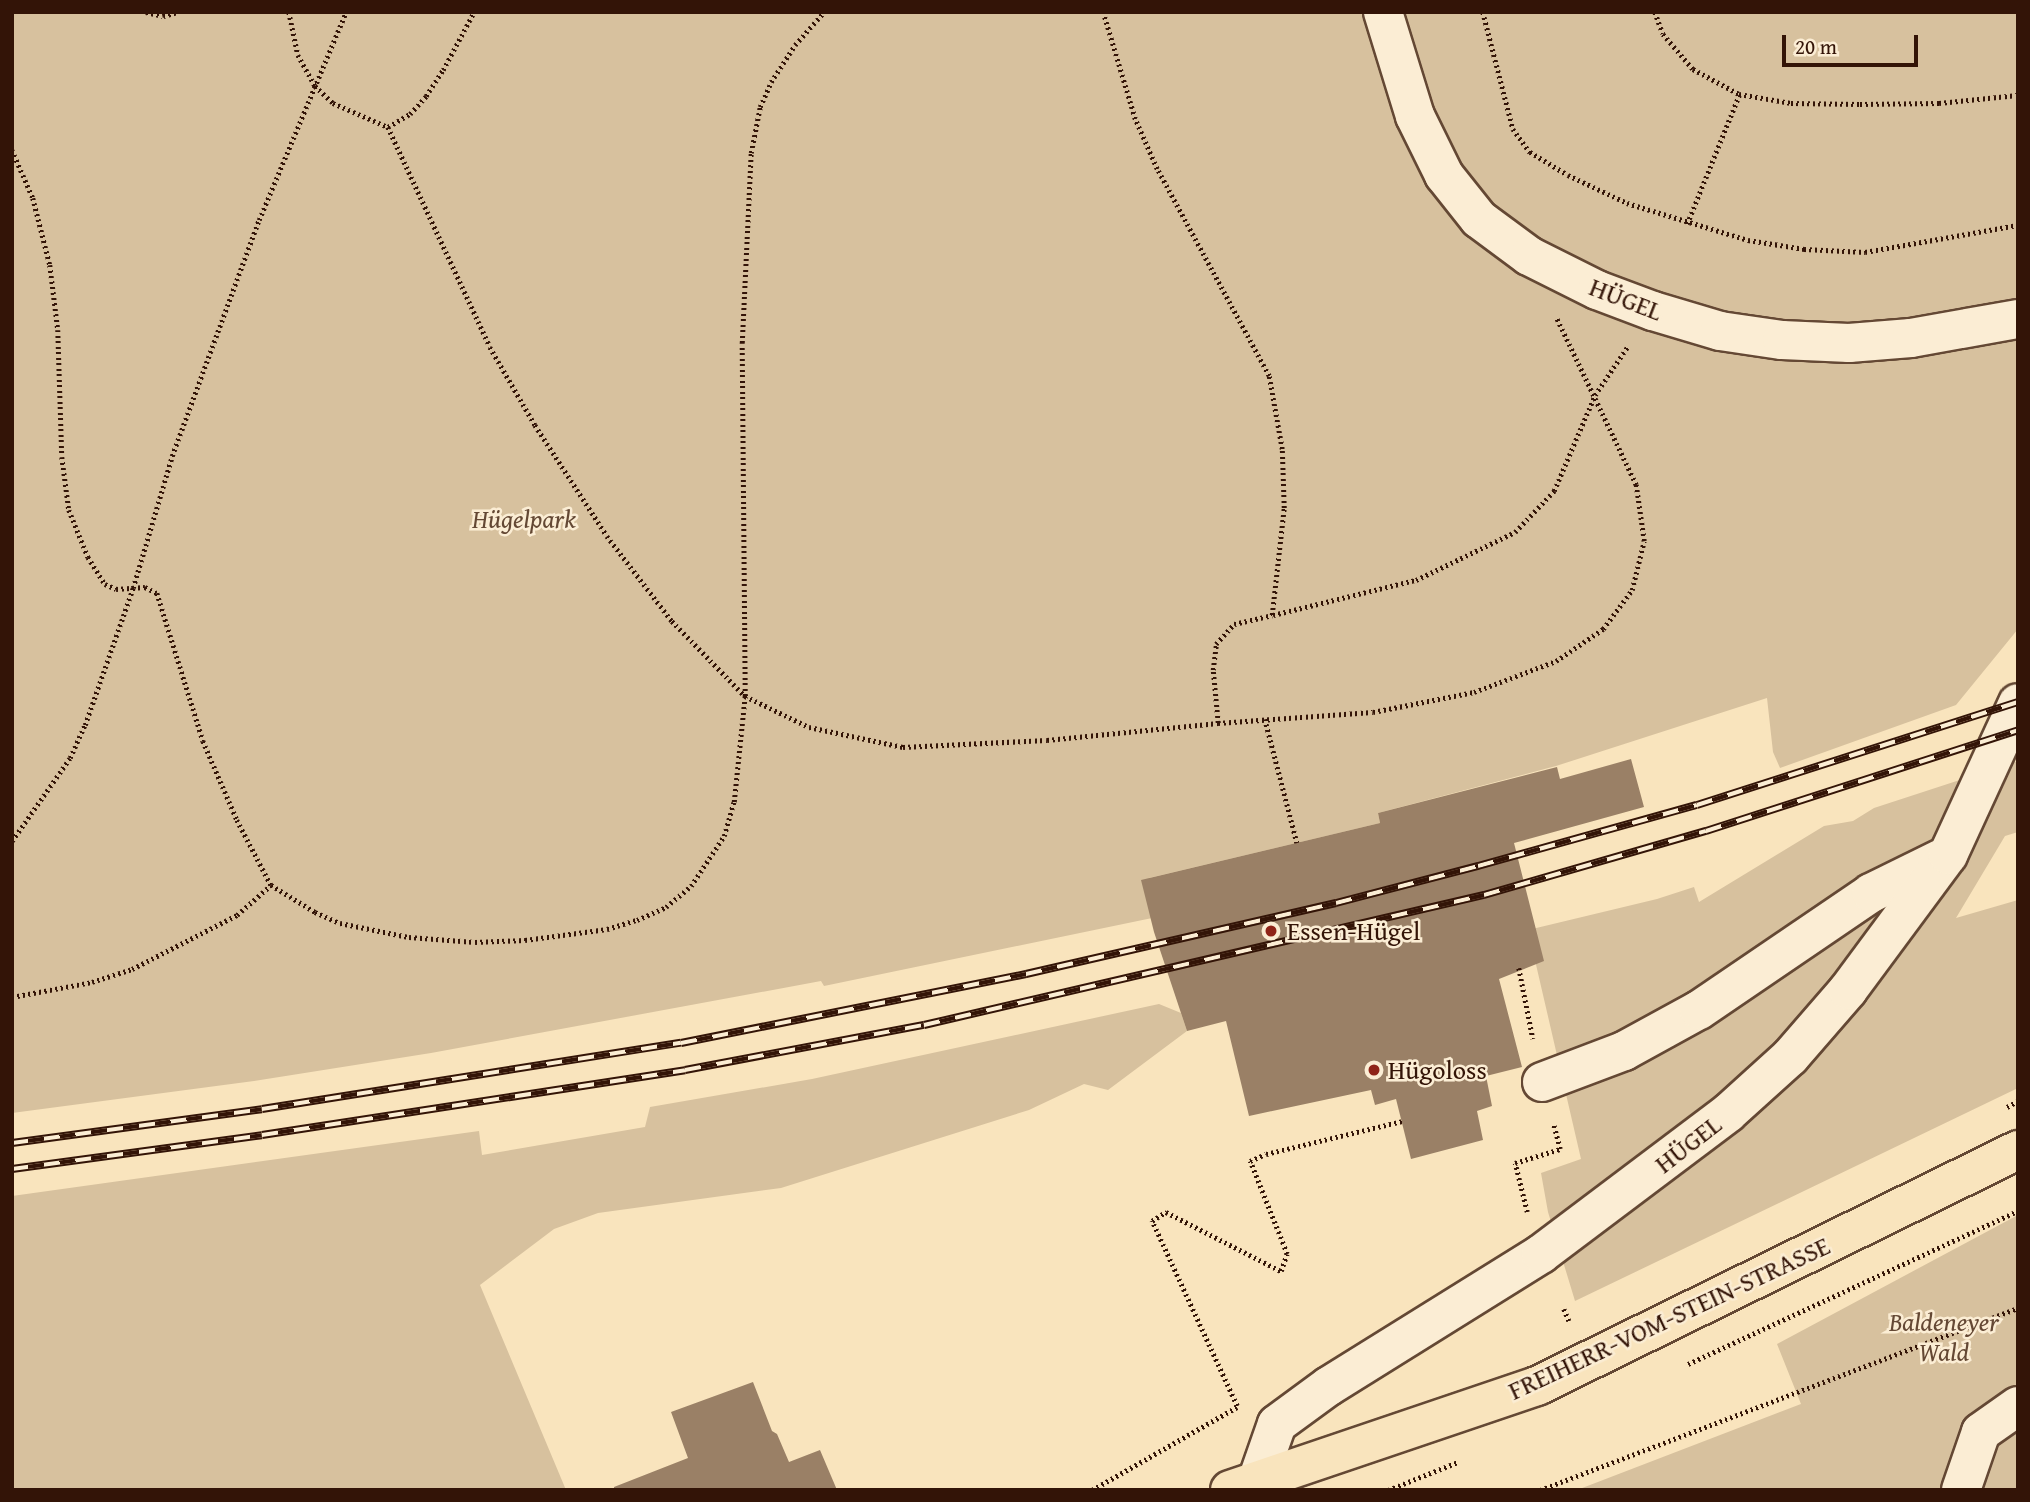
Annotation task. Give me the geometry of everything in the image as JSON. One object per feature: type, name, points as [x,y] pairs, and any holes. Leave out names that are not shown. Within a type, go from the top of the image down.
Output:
[{"type":"main road","name":"FREIHERR-VOM-STEIN-STRASSE","points":[[1243,1485],[1537,1386],[2018,1150]]},
{"type":"lane","name":"HÜGEL","points":[[1383,12],[1415,116],[1444,175],[1479,219],[1530,256],[1597,290],[1653,311],[1720,331],[1782,340],[1849,343],[1911,338],[2018,319]]},
{"type":"lane","name":"HÜGEL","points":[[1243,1485],[1277,1424],[1329,1386],[1541,1254],[1707,1130],[1790,1057],[1848,990],[1948,855],[2018,703]]},
{"type":"lane","points":[[1542,1082],[1624,1051],[1699,1010],[1871,893],[1948,855]]},
{"type":"lane","points":[[1961,1490],[1981,1432],[2018,1406]]},
{"type":"path","points":[[146,12],[163,16],[178,12]]},
{"type":"path","points":[[289,12],[298,55],[315,86],[333,103],[386,126],[490,347],[535,425],[641,583],[672,621],[745,696],[809,727],[903,747],[1047,740],[1218,723],[1373,712],[1474,692],[1556,661],[1603,629],[1632,590],[1644,541],[1636,485],[1595,395],[1564,336],[1530,256]]},
{"type":"path","points":[[12,841],[70,758],[105,674],[177,443],[259,220],[346,12]]},
{"type":"path","points":[[386,126],[410,114],[426,96],[474,12]]},
{"type":"path","points":[[12,149],[33,198],[50,265],[58,330],[62,457],[69,510],[88,557],[105,584],[116,589],[145,587],[157,593],[203,741],[243,832],[271,885],[314,912],[340,923],[409,937],[475,942],[525,940],[607,929],[666,907],[691,886],[724,836],[734,802],[745,696],[742,343],[751,153],[760,107],[771,82],[794,45],[824,12]]},
{"type":"path","points":[[1102,12],[1135,118],[1157,169],[1269,376],[1282,449],[1284,508],[1272,615]]},
{"type":"path","points":[[1483,12],[1513,129],[1530,152],[1568,175],[1627,203],[1687,224],[1748,240],[1804,249],[1865,252],[2018,225]]},
{"type":"path","points":[[1655,12],[1663,34],[1693,69],[1739,94],[1791,103],[1860,104],[1939,103],[2018,95]]},
{"type":"path","points":[[1687,224],[1739,94]]},
{"type":"path","points":[[1218,723],[1213,670],[1216,644],[1234,624],[1416,580],[1515,533],[1554,491],[1595,395],[1653,311]]},
{"type":"path","points":[[1265,719],[1297,843]]},
{"type":"path","points":[[12,997],[92,982],[132,969],[237,915],[271,885]]},
{"type":"path","points":[[1519,968],[1542,1082],[1560,1149],[1515,1163],[1529,1220]]},
{"type":"path","points":[[1237,1406],[1152,1221],[1166,1212],[1281,1271],[1287,1254],[1250,1161],[1266,1154],[1402,1121]]},
{"type":"path","points":[[1540,1490],[2018,1308]]},
{"type":"green space","name":"Hügelpark","points":[[12,12],[2018,12],[2018,629],[1956,705],[1780,768],[1773,752],[1767,698],[1556,766],[1378,813],[1380,823],[1149,878],[1157,917],[824,986],[821,981],[431,1053],[254,1081],[12,1113]]},
{"type":"green space","points":[[2018,761],[2018,832],[2005,836],[1956,918],[2018,900],[2018,1088],[1575,1301],[1548,1212],[1541,1173],[1581,1159],[1528,930],[1657,899],[1694,887],[1699,902],[1824,826],[1853,821],[1874,808]]},
{"type":"green space","points":[[1159,1004],[1181,1013],[1187,1031],[1108,1090],[1084,1084],[1029,1110],[781,1188],[598,1213],[554,1229],[480,1285],[566,1490],[12,1490],[12,1196],[479,1131],[482,1155],[645,1127],[650,1107],[812,1079]]},
{"type":"green space","name":"Baldeneyer Wald","points":[[2018,1215],[2018,1490],[1577,1490],[1801,1404],[1777,1344]]},
{"type":"building","points":[[1631,759],[1644,807],[1514,843],[1544,961],[1499,979],[1522,1067],[1486,1076],[1492,1106],[1477,1111],[1483,1140],[1411,1159],[1396,1099],[1375,1105],[1371,1090],[1249,1116],[1226,1021],[1187,1031],[1154,932],[1141,880],[1380,823],[1378,813],[1557,767],[1560,779]]},
{"type":"building","points":[[753,1382],[772,1431],[777,1434],[789,1462],[820,1450],[837,1490],[614,1490],[614,1487],[688,1458],[671,1412]]},
{"type":"railway","points":[[12,1143],[262,1109],[681,1043],[1026,974],[1336,903],[1478,866],[1697,805],[2018,702]]},
{"type":"railway","points":[[12,1169],[262,1135],[685,1070],[924,1025],[1484,895],[1706,831],[2018,730]]},
{"type":"place","name":"Essen-Hügel","points":[[1271,931]]},
{"type":"place","name":"Hügoloss","points":[[1374,1070]]}]
